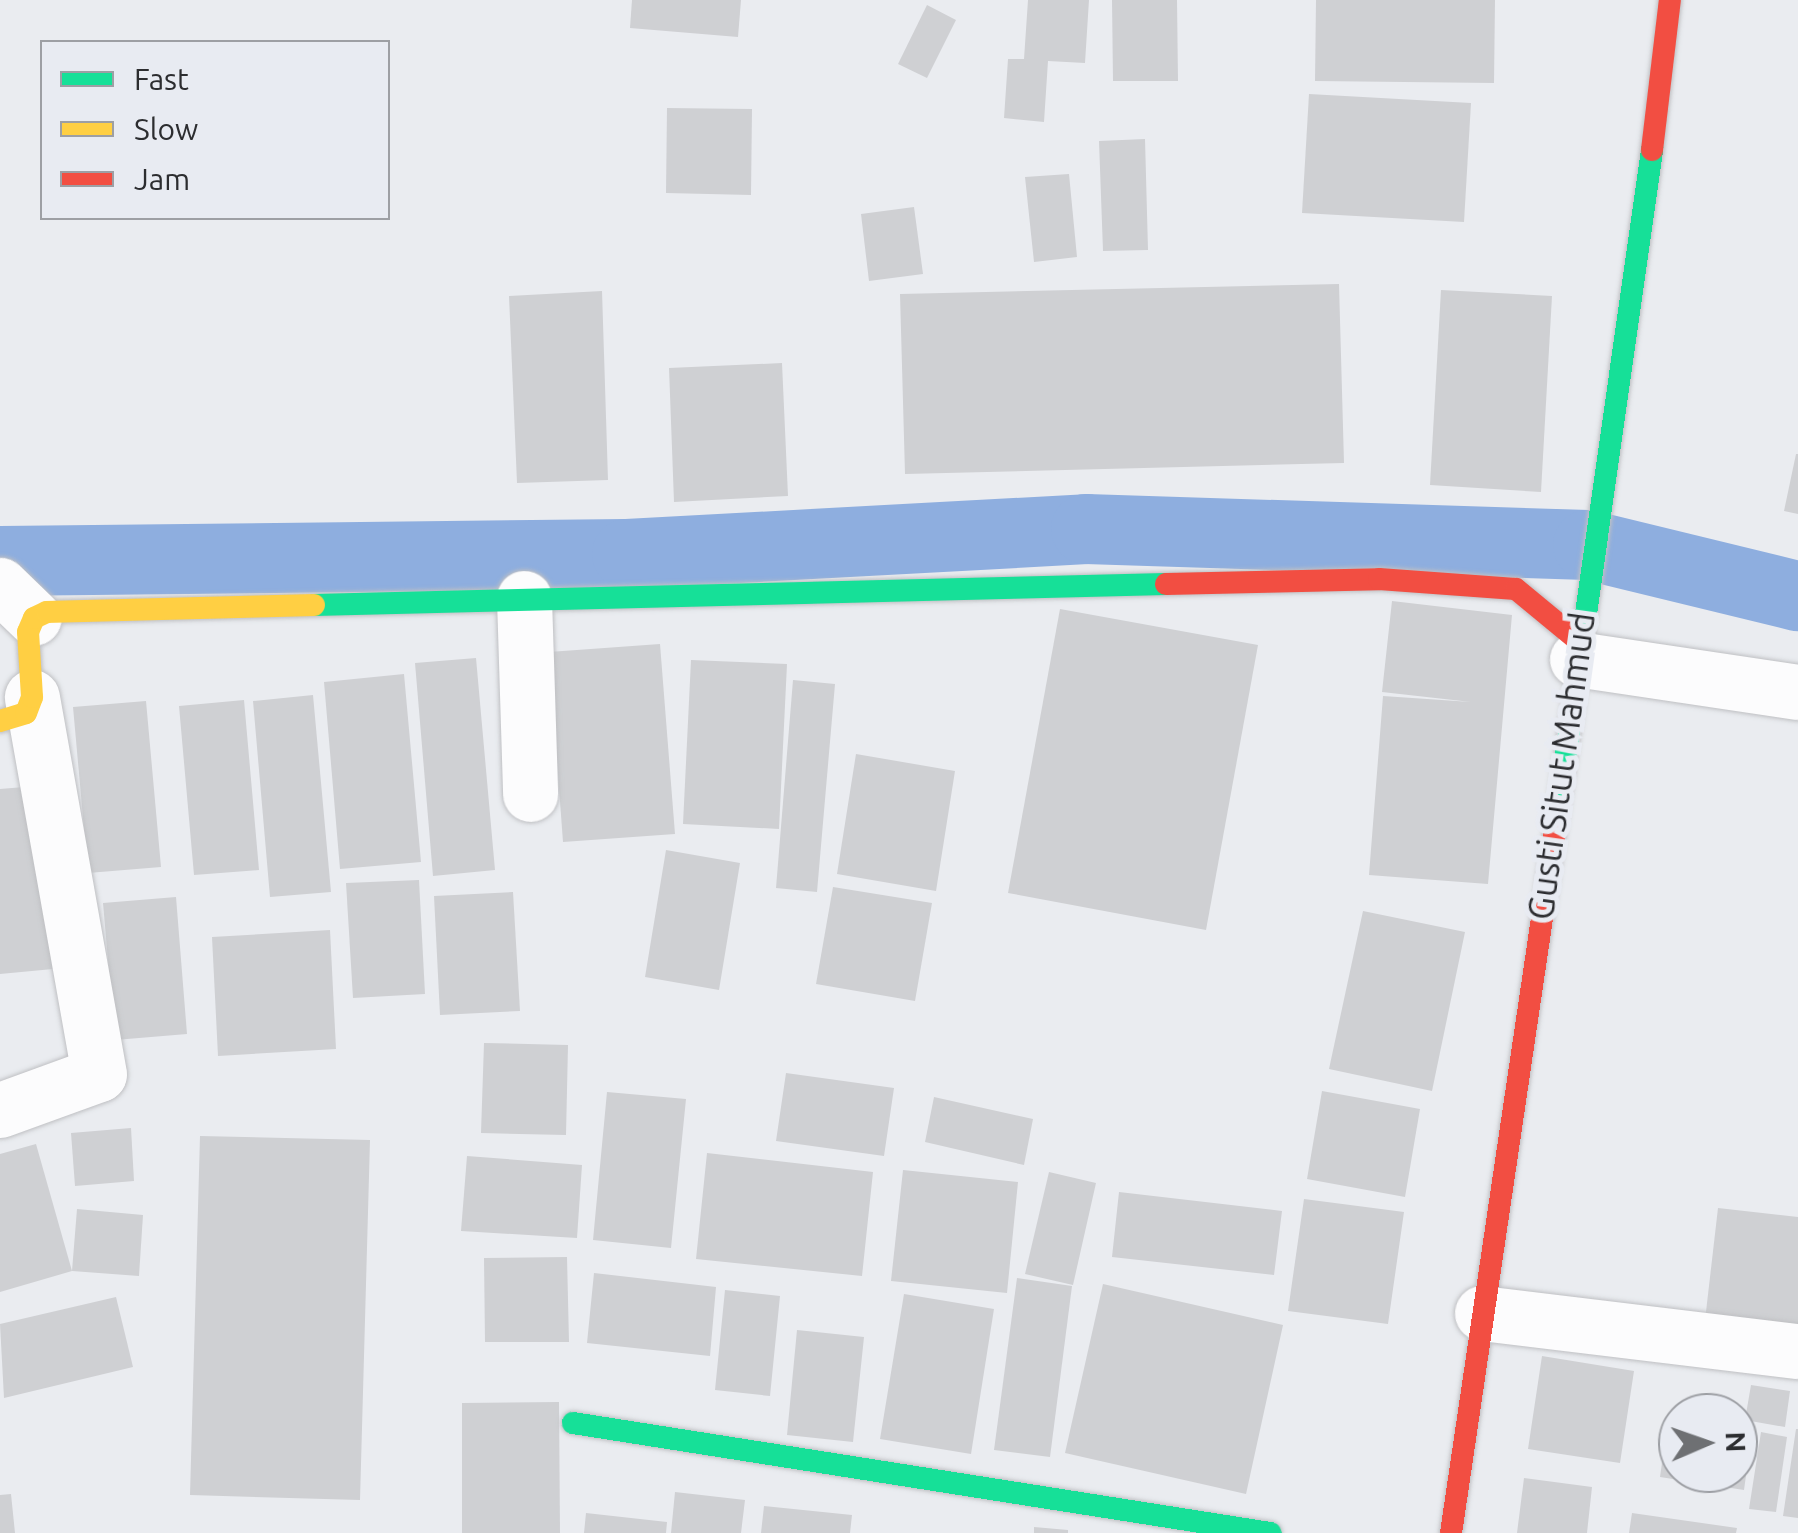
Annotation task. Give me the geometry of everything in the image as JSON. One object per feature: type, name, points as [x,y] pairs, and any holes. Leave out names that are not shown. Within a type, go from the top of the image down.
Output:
[{"type":"main road","name":"Gusti Situt Mahmud","points":[[1451,1533],[1607,470],[1660,1]]},
{"type":"main road","points":[[17,602],[47,612],[1379,579],[1516,589],[1580,638]]},
{"type":"main road","points":[[16,709],[28,632],[17,602]]},
{"type":"main road","points":[[573,1423],[1270,1533]]},
{"type":"street","points":[[524,598],[530,794]]},
{"type":"street","points":[[1580,638],[1798,692]]},
{"type":"street","points":[[0,1110],[99,1074],[16,709]]},
{"type":"street","points":[[1482,1313],[1798,1351]]},
{"type":"building","points":[[632,0],[741,0],[738,37],[630,28]]},
{"type":"building","points":[[1028,0],[1089,0],[1085,63],[1048,61],[1044,122],[1004,118],[1008,59],[1024,59]]},
{"type":"building","points":[[1112,0],[1177,0],[1178,81],[1113,81]]},
{"type":"building","points":[[1316,0],[1495,0],[1494,83],[1315,81]]},
{"type":"building","points":[[927,5],[956,20],[927,78],[898,64]]},
{"type":"building","points":[[1309,94],[1471,103],[1464,222],[1302,213]]},
{"type":"building","points":[[667,108],[752,109],[751,195],[666,193]]},
{"type":"building","points":[[1145,139],[1148,250],[1103,251],[1099,141]]},
{"type":"building","points":[[1069,174],[1077,257],[1034,262],[1025,177]]},
{"type":"building","points":[[914,207],[923,274],[869,281],[861,214]]},
{"type":"building","points":[[1339,284],[1344,463],[905,474],[900,294]]},
{"type":"building","points":[[1441,290],[1552,296],[1541,492],[1430,485]]},
{"type":"building","points":[[602,291],[608,480],[517,483],[509,296]]},
{"type":"building","points":[[782,363],[788,496],[674,502],[669,368]]},
{"type":"building","points":[[1798,454],[1798,514],[1784,511]]},
{"type":"building","points":[[1392,601],[1512,615],[1488,884],[1369,875],[1383,696],[1471,702],[1382,692]]},
{"type":"building","points":[[1060,609],[1258,645],[1206,930],[1008,893]]},
{"type":"building","points":[[660,644],[675,834],[563,842],[549,652]]},
{"type":"building","points":[[476,658],[495,870],[433,876],[415,663]]},
{"type":"building","points":[[691,660],[787,664],[779,829],[683,824]]},
{"type":"building","points":[[404,674],[421,862],[340,869],[324,682]]},
{"type":"building","points":[[793,680],[835,684],[817,892],[776,888]]},
{"type":"building","points":[[313,695],[331,892],[270,897],[253,701]]},
{"type":"building","points":[[244,700],[259,870],[194,875],[179,706]]},
{"type":"building","points":[[146,701],[161,867],[88,873],[73,707]]},
{"type":"building","points":[[856,754],[955,771],[936,891],[837,874]]},
{"type":"building","points":[[36,786],[53,969],[0,974],[0,789]]},
{"type":"building","points":[[666,850],[740,863],[719,990],[645,977]]},
{"type":"building","points":[[419,880],[425,994],[353,998],[346,883]]},
{"type":"building","points":[[833,887],[932,903],[915,1001],[816,984]]},
{"type":"building","points":[[513,892],[520,1011],[440,1015],[434,896]]},
{"type":"building","points":[[176,897],[187,1034],[115,1040],[103,903]]},
{"type":"building","points":[[1363,911],[1465,932],[1432,1091],[1329,1069]]},
{"type":"building","points":[[330,930],[336,1049],[218,1056],[212,937]]},
{"type":"building","points":[[484,1043],[568,1045],[566,1135],[481,1133]]},
{"type":"building","points":[[786,1073],[894,1088],[884,1156],[776,1141]]},
{"type":"building","points":[[1322,1091],[1420,1109],[1405,1197],[1307,1179]]},
{"type":"building","points":[[607,1092],[686,1099],[671,1248],[593,1240]]},
{"type":"building","points":[[934,1097],[1033,1119],[1024,1165],[925,1142]]},
{"type":"building","points":[[131,1128],[134,1181],[75,1186],[71,1133]]},
{"type":"building","points":[[200,1136],[370,1140],[360,1500],[190,1495]]},
{"type":"building","points":[[36,1144],[72,1271],[0,1292],[0,1154]]},
{"type":"building","points":[[707,1153],[873,1172],[862,1276],[696,1259]]},
{"type":"building","points":[[467,1156],[582,1165],[577,1238],[461,1231]]},
{"type":"building","points":[[903,1170],[1018,1182],[1007,1293],[891,1281]]},
{"type":"building","points":[[1049,1172],[1096,1183],[1073,1285],[1025,1274]]},
{"type":"building","points":[[1119,1192],[1282,1211],[1274,1275],[1112,1257]]},
{"type":"building","points":[[1304,1199],[1404,1212],[1388,1324],[1288,1311]]},
{"type":"building","points":[[1718,1208],[1798,1217],[1798,1340],[1704,1329]]},
{"type":"building","points":[[77,1209],[143,1215],[139,1276],[72,1271]]},
{"type":"building","points":[[567,1257],[569,1342],[485,1342],[484,1258]]},
{"type":"building","points":[[594,1273],[716,1287],[710,1356],[587,1343]]},
{"type":"building","points":[[1017,1278],[1072,1286],[1050,1457],[994,1450]]},
{"type":"building","points":[[1103,1284],[1283,1325],[1246,1494],[1065,1453]]},
{"type":"building","points":[[725,1290],[780,1296],[770,1396],[715,1390]]},
{"type":"building","points":[[904,1294],[994,1309],[971,1454],[880,1439]]},
{"type":"building","points":[[116,1297],[133,1367],[4,1398],[0,1324]]},
{"type":"building","points":[[797,1330],[864,1337],[853,1442],[787,1435]]},
{"type":"building","points":[[1542,1356],[1634,1371],[1620,1463],[1528,1449]]},
{"type":"building","points":[[1751,1385],[1790,1391],[1785,1427],[1758,1422],[1758,1393],[1750,1393]]},
{"type":"building","points":[[559,1402],[560,1533],[462,1533],[462,1403]]},
{"type":"building","points":[[1798,1429],[1798,1518],[1783,1516]]},
{"type":"building","points":[[1761,1432],[1787,1437],[1776,1512],[1749,1509],[1751,1493],[1758,1493]]},
{"type":"building","points":[[1524,1478],[1592,1487],[1587,1533],[1517,1533]]},
{"type":"building","points":[[675,1492],[745,1500],[741,1533],[671,1533]]},
{"type":"building","points":[[11,1494],[15,1533],[0,1533],[0,1495]]},
{"type":"building","points":[[764,1506],[852,1515],[850,1533],[761,1533]]},
{"type":"building","points":[[586,1513],[667,1522],[666,1533],[584,1533]]},
{"type":"building","points":[[1632,1513],[1737,1528],[1736,1533],[1629,1533]]},
{"type":"building","points":[[1034,1527],[1068,1530],[1068,1533],[1034,1533]]},
{"type":"waterway","points":[[0,561],[627,554],[1086,529],[1588,545],[1798,596]]},
{"type":"traffic: fast","points":[[1557,817],[1652,150]]},
{"type":"traffic: fast","points":[[314,605],[1166,584]]},
{"type":"traffic: fast","points":[[573,1423],[1270,1533]]},
{"type":"traffic: slow","points":[[0,721],[26,713],[32,697],[28,632],[34,618],[47,612],[314,605]]},
{"type":"traffic: jam","points":[[1652,150],[1670,0]]},
{"type":"traffic: jam","points":[[1166,584],[1379,579],[1516,589],[1579,641]]},
{"type":"traffic: jam","points":[[1451,1533],[1557,817]]}]
